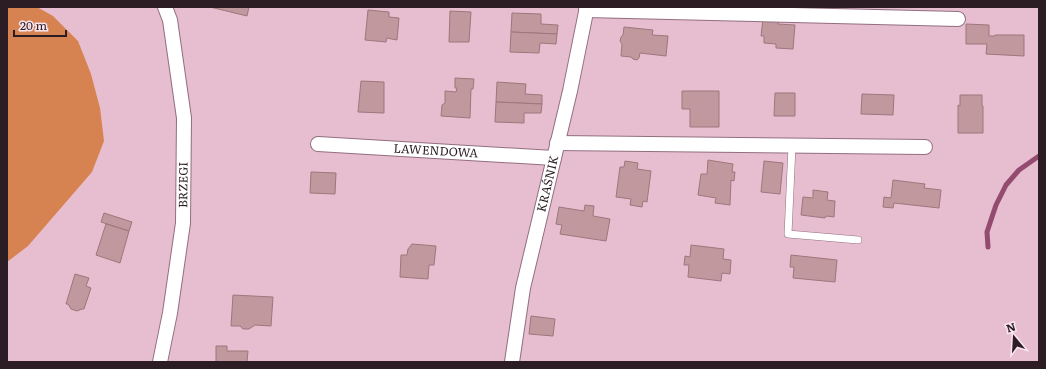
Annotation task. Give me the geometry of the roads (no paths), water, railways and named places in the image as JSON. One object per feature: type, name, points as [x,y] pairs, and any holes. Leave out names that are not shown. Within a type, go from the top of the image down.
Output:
[{"type":"street","name":"BRZEGI","points":[[160,362],[170,313],[182,223],[184,118],[170,20],[165,7]]},
{"type":"street","points":[[586,8],[958,19]]},
{"type":"street","name":"KRAŚNIK","points":[[512,362],[523,288],[570,91],[586,8]]},
{"type":"street","points":[[557,143],[925,147]]},
{"type":"street","name":"LAWENDOWA","points":[[318,144],[554,158]]},
{"type":"lane","points":[[792,146],[788,234],[858,240]]},
{"type":"waterway","points":[[988,247],[987,232],[996,205],[1006,185],[1019,170],[1039,156]]}]
